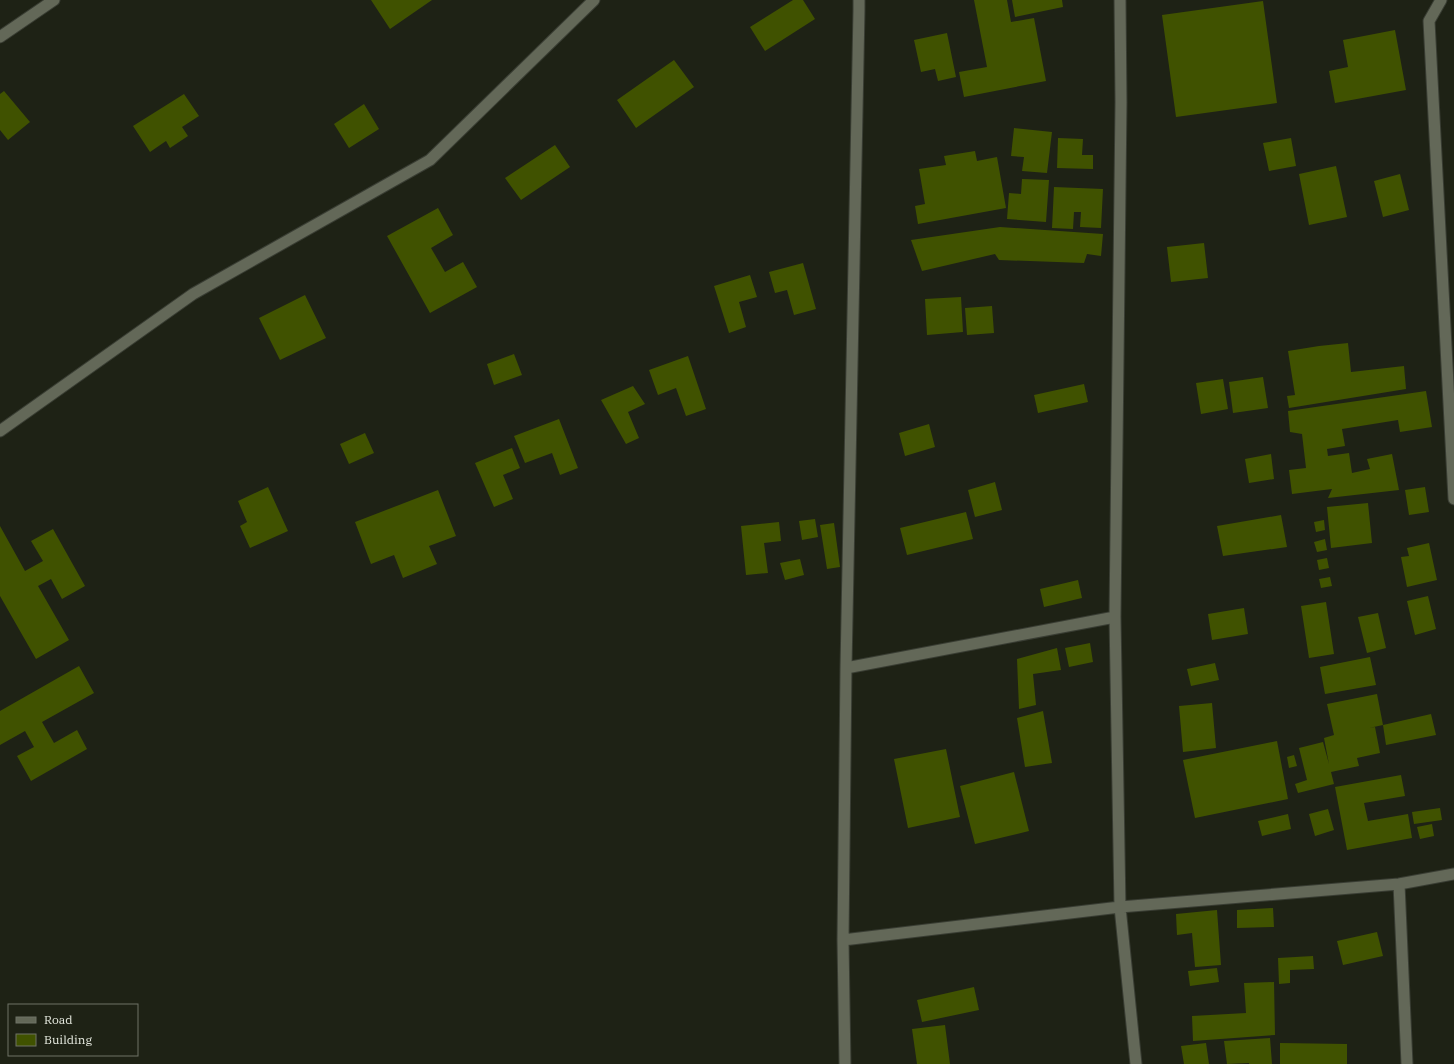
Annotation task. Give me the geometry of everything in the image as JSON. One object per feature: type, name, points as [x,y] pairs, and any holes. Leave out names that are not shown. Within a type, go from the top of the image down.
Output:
[{"type":"street","points":[[0,37],[54,0]]},
{"type":"street","points":[[0,431],[193,294],[430,160],[594,0]]},
{"type":"street","points":[[845,1064],[843,940],[846,668],[859,0]]},
{"type":"street","points":[[1120,0],[1121,102],[1115,617],[1120,907],[1136,1064]]},
{"type":"street","points":[[1441,0],[1429,20],[1454,499]]},
{"type":"street","points":[[846,668],[1115,617]]},
{"type":"street","points":[[843,940],[1120,907],[1399,884],[1454,874]]},
{"type":"street","points":[[1399,884],[1407,1064]]},
{"type":"building","points":[[371,0],[432,0],[390,29]]},
{"type":"building","points":[[793,0],[803,0],[815,19],[765,51],[750,27]]},
{"type":"building","points":[[974,0],[1007,0],[1011,22],[1034,18],[1046,81],[964,97],[959,72],[987,67]]},
{"type":"building","points":[[1012,0],[1062,0],[1063,7],[1015,17]]},
{"type":"building","points":[[1263,1],[1277,103],[1176,117],[1162,15]]},
{"type":"building","points":[[1395,30],[1406,90],[1335,103],[1329,71],[1348,67],[1343,40]]},
{"type":"building","points":[[947,33],[956,77],[938,81],[935,69],[921,72],[914,40]]},
{"type":"building","points":[[674,60],[694,87],[636,128],[617,100]]},
{"type":"building","points":[[4,91],[30,122],[8,140],[0,130],[0,94]]},
{"type":"building","points":[[184,94],[199,116],[182,127],[188,136],[170,148],[166,141],[150,152],[133,126]]},
{"type":"building","points":[[364,104],[379,129],[349,148],[334,124]]},
{"type":"building","points":[[1014,128],[1052,132],[1047,173],[1022,171],[1024,157],[1011,156]]},
{"type":"building","points":[[1058,138],[1083,139],[1082,155],[1093,155],[1093,169],[1057,168]]},
{"type":"building","points":[[1291,138],[1296,166],[1269,171],[1263,143]]},
{"type":"building","points":[[555,145],[570,167],[521,200],[505,178]]},
{"type":"building","points":[[975,151],[977,161],[997,157],[1006,208],[918,224],[915,206],[925,204],[919,169],[946,165],[944,156]]},
{"type":"building","points":[[1336,166],[1347,217],[1309,225],[1299,174]]},
{"type":"building","points":[[1400,174],[1409,210],[1383,217],[1374,181]]},
{"type":"building","points":[[1022,179],[1049,180],[1046,222],[1007,219],[1009,193],[1021,194]]},
{"type":"building","points":[[1054,187],[1103,189],[1101,228],[1080,227],[1081,212],[1074,212],[1073,229],[1052,228]]},
{"type":"building","points":[[438,208],[453,235],[431,248],[445,272],[463,262],[477,287],[430,313],[387,236]]},
{"type":"building","points":[[1000,227],[1103,234],[1101,256],[1087,254],[1084,263],[999,260],[995,254],[922,271],[911,240]]},
{"type":"building","points":[[1204,243],[1208,278],[1171,282],[1167,247]]},
{"type":"building","points":[[803,263],[816,309],[794,315],[787,290],[775,293],[769,272]]},
{"type":"building","points":[[750,275],[757,297],[739,302],[746,327],[729,333],[714,286]]},
{"type":"building","points":[[305,295],[326,338],[280,360],[259,318]]},
{"type":"building","points":[[961,297],[963,332],[927,335],[925,299]]},
{"type":"building","points":[[992,306],[994,333],[967,335],[965,308]]},
{"type":"building","points":[[1348,343],[1351,372],[1404,366],[1406,389],[1289,408],[1287,396],[1295,395],[1288,351]]},
{"type":"building","points":[[514,354],[522,375],[494,385],[487,364]]},
{"type":"building","points":[[688,356],[706,409],[686,416],[676,388],[658,395],[649,370]]},
{"type":"building","points":[[1263,377],[1268,408],[1233,413],[1229,382]]},
{"type":"building","points":[[1223,379],[1228,409],[1201,414],[1196,383]]},
{"type":"building","points":[[1084,384],[1088,402],[1038,413],[1034,395]]},
{"type":"building","points":[[633,386],[645,404],[628,412],[639,438],[626,444],[601,400]]},
{"type":"building","points":[[1426,391],[1432,427],[1400,432],[1398,420],[1342,429],[1345,446],[1327,449],[1328,456],[1349,453],[1352,473],[1370,469],[1367,459],[1392,454],[1399,490],[1328,498],[1332,489],[1292,494],[1289,470],[1306,468],[1302,434],[1290,432],[1288,411]]},
{"type":"building","points":[[559,419],[578,468],[560,475],[552,453],[525,463],[514,436]]},
{"type":"building","points":[[929,424],[935,447],[905,456],[899,433]]},
{"type":"building","points":[[365,433],[374,453],[349,464],[340,444]]},
{"type":"building","points":[[512,448],[520,468],[503,475],[513,499],[494,507],[475,463]]},
{"type":"building","points":[[1271,454],[1274,479],[1249,483],[1245,459]]},
{"type":"building","points":[[995,482],[1002,510],[975,517],[968,490]]},
{"type":"building","points":[[268,487],[288,531],[250,548],[240,526],[247,522],[238,501]]},
{"type":"building","points":[[1425,487],[1429,512],[1409,515],[1405,490]]},
{"type":"building","points":[[438,490],[456,536],[429,546],[437,564],[403,578],[394,555],[371,564],[355,522]]},
{"type":"building","points":[[1368,503],[1372,543],[1331,548],[1327,507]]},
{"type":"building","points":[[966,512],[973,539],[907,555],[900,528]]},
{"type":"building","points":[[1281,515],[1287,547],[1223,556],[1217,526]]},
{"type":"building","points":[[815,519],[818,537],[802,540],[799,521]]},
{"type":"building","points":[[1324,520],[1325,530],[1316,532],[1314,522]]},
{"type":"building","points":[[779,522],[781,541],[764,543],[768,573],[746,575],[741,526]]},
{"type":"building","points":[[834,523],[840,567],[827,569],[820,525]]},
{"type":"building","points":[[0,526],[25,571],[43,561],[31,541],[53,529],[85,586],[62,599],[51,579],[38,586],[69,640],[36,659],[0,596]]},
{"type":"building","points":[[1325,539],[1327,550],[1317,552],[1314,542]]},
{"type":"building","points":[[1429,543],[1437,580],[1407,587],[1401,557],[1409,556],[1407,548]]},
{"type":"building","points":[[1327,558],[1329,568],[1319,570],[1317,560]]},
{"type":"building","points":[[800,559],[804,575],[785,580],[780,563]]},
{"type":"building","points":[[1330,577],[1332,586],[1321,588],[1319,579]]},
{"type":"building","points":[[1078,580],[1082,598],[1044,607],[1040,589]]},
{"type":"building","points":[[1428,596],[1436,629],[1415,635],[1407,601]]},
{"type":"building","points":[[1326,602],[1334,654],[1309,658],[1301,606]]},
{"type":"building","points":[[1244,608],[1248,634],[1212,640],[1208,614]]},
{"type":"building","points":[[1378,613],[1386,648],[1367,653],[1358,617]]},
{"type":"building","points":[[1090,643],[1093,662],[1069,667],[1065,648]]},
{"type":"building","points":[[1057,648],[1061,670],[1033,674],[1036,705],[1019,709],[1017,659]]},
{"type":"building","points":[[1370,657],[1376,685],[1325,694],[1320,667]]},
{"type":"building","points":[[1215,663],[1219,680],[1191,686],[1187,669]]},
{"type":"building","points":[[79,666],[94,693],[42,722],[54,743],[77,730],[87,749],[31,781],[17,756],[34,747],[25,731],[0,745],[0,711]]},
{"type":"building","points":[[1377,694],[1383,725],[1369,728],[1375,727],[1380,753],[1357,758],[1359,766],[1331,772],[1334,784],[1298,793],[1295,784],[1307,780],[1299,748],[1323,742],[1329,764],[1324,738],[1334,735],[1327,704]]},
{"type":"building","points":[[1212,703],[1216,748],[1183,752],[1179,706]]},
{"type":"building","points":[[1043,711],[1052,763],[1025,767],[1017,718]]},
{"type":"building","points":[[1431,714],[1436,735],[1386,745],[1383,725]]},
{"type":"building","points":[[1277,741],[1288,799],[1195,818],[1183,760]]},
{"type":"building","points":[[946,749],[960,817],[908,828],[894,759]]},
{"type":"building","points":[[1294,755],[1297,766],[1289,768],[1287,757]]},
{"type":"building","points":[[1014,772],[1029,831],[975,844],[960,786]]},
{"type":"building","points":[[1401,775],[1405,796],[1364,803],[1368,821],[1408,814],[1412,838],[1347,850],[1335,787]]},
{"type":"building","points":[[1440,808],[1442,820],[1414,824],[1412,812]]},
{"type":"building","points":[[1328,809],[1334,830],[1315,836],[1309,814]]},
{"type":"building","points":[[1288,814],[1291,829],[1262,836],[1258,821]]},
{"type":"building","points":[[1432,824],[1434,836],[1420,839],[1417,827]]},
{"type":"building","points":[[1273,908],[1274,927],[1237,928],[1237,910]]},
{"type":"building","points":[[1217,910],[1221,965],[1195,967],[1192,933],[1177,935],[1176,914]]},
{"type":"building","points":[[1377,932],[1383,956],[1343,965],[1337,941]]},
{"type":"building","points":[[1313,956],[1314,969],[1290,970],[1290,983],[1279,984],[1278,958]]},
{"type":"building","points":[[1217,968],[1219,982],[1190,986],[1188,971]]},
{"type":"building","points":[[1274,982],[1275,1035],[1193,1041],[1192,1016],[1246,1013],[1244,983]]},
{"type":"building","points":[[974,987],[979,1010],[922,1022],[917,1000]]},
{"type":"building","points":[[945,1025],[950,1064],[917,1064],[912,1029]]},
{"type":"building","points":[[1270,1038],[1272,1064],[1227,1064],[1224,1041]]},
{"type":"building","points":[[1206,1043],[1209,1064],[1184,1064],[1181,1046]]},
{"type":"building","points":[[1280,1043],[1347,1044],[1347,1064],[1280,1064]]}]
